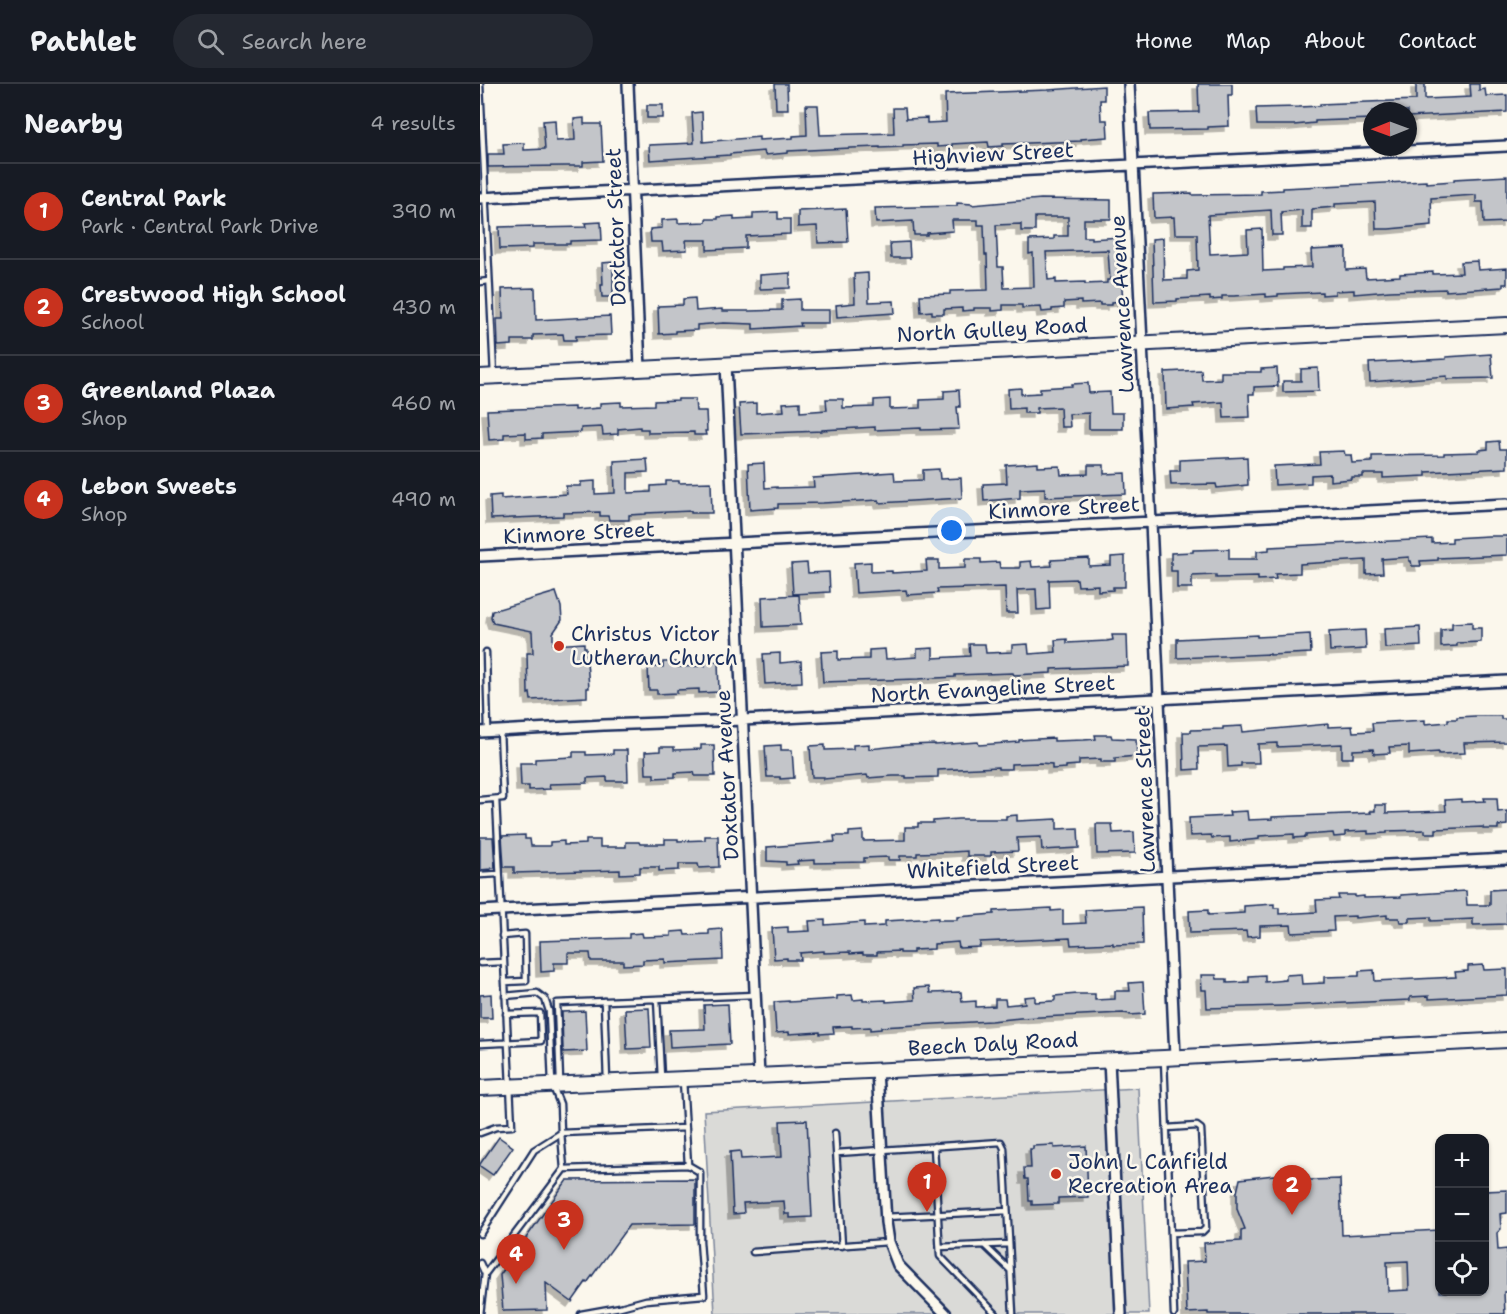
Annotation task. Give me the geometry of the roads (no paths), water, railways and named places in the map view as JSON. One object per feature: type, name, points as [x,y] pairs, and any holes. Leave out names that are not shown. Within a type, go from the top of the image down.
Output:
[{"type":"main road","name":"North Gulley Road","points":[[487,377],[1507,325]]},
{"type":"main road","name":"Beech Daly Road","points":[[480,1088],[1507,1040]]},
{"type":"street","name":"Doxtator Street","points":[[628,84],[640,369]]},
{"type":"street","name":"Lawrence Avenue","points":[[1129,84],[1151,522]]},
{"type":"street","name":"Highview Street","points":[[483,198],[1507,146]]},
{"type":"street","name":"Doxtator Avenue","points":[[726,364],[759,1076]]},
{"type":"street","name":"Kinmore Street","points":[[480,556],[1507,504]]},
{"type":"street","name":"Lawrence Street","points":[[1151,522],[1167,876],[1169,1057]]},
{"type":"street","name":"North Evangeline Street","points":[[484,732],[1507,681]]},
{"type":"street","name":"Whitefield Street","points":[[480,911],[1507,859]]},
{"type":"street","points":[[1109,1060],[1121,1314]]},
{"type":"street","points":[[877,1071],[885,1217],[889,1242],[898,1264],[946,1314]]},
{"type":"lane","points":[[480,84],[483,198],[489,281],[487,377]]},
{"type":"lane","points":[[480,282],[489,281]]},
{"type":"lane","points":[[484,732],[486,652]]},
{"type":"lane","points":[[480,800],[503,798],[500,731]]},
{"type":"lane","points":[[480,1133],[496,1127],[512,1126],[496,799]]},
{"type":"lane","points":[[480,875],[499,874]]},
{"type":"lane","points":[[502,936],[525,934],[526,981],[505,982]]},
{"type":"lane","points":[[480,963],[504,962]]},
{"type":"lane","points":[[485,1314],[480,1314],[485,1274],[564,1168],[560,1104],[551,1056],[549,1011],[545,999],[537,993],[505,996]]},
{"type":"lane","points":[[556,1084],[557,1004],[755,995]]},
{"type":"lane","points":[[657,999],[661,1080]]},
{"type":"lane","points":[[604,1001],[607,1082]]},
{"type":"lane","points":[[480,1044],[541,1041],[540,1013],[506,1014]]},
{"type":"lane","points":[[1169,1057],[1167,1128],[1174,1314]]},
{"type":"lane","points":[[683,1079],[688,1165]]},
{"type":"lane","points":[[1167,1128],[1197,1126],[1201,1129],[1206,1228],[1202,1232],[1171,1233]]},
{"type":"lane","points":[[480,1234],[534,1150],[561,1133],[686,1128]]},
{"type":"lane","points":[[835,1133],[842,1246]]},
{"type":"lane","points":[[837,1153],[1000,1142],[1004,1148],[1013,1314]]},
{"type":"lane","points":[[934,1146],[940,1256],[996,1314]]},
{"type":"lane","points":[[564,1168],[688,1165],[700,1172],[700,1241],[704,1296],[646,1300],[581,1314]]},
{"type":"lane","points":[[885,1217],[1007,1211]]},
{"type":"lane","points":[[753,1252],[889,1242]]},
{"type":"lane","points":[[940,1247],[1009,1244]]},
{"type":"lane","points":[[984,1245],[1011,1271]]},
{"type":"lane","points":[[480,1263],[485,1274]]},
{"type":"place","name":"Christus Victor Lutheran Church","points":[[559,646]]},
{"type":"place","name":"John L Canfield Recreation Area","points":[[1056,1174]]},
{"type":"place","name":"Central Park","points":[[927,1212]]},
{"type":"place","name":"Crestwood High School","points":[[1292,1215]]},
{"type":"place","name":"Greenland Plaza","points":[[564,1250]]},
{"type":"place","name":"Lebon Sweets","points":[[516,1284]]}]
